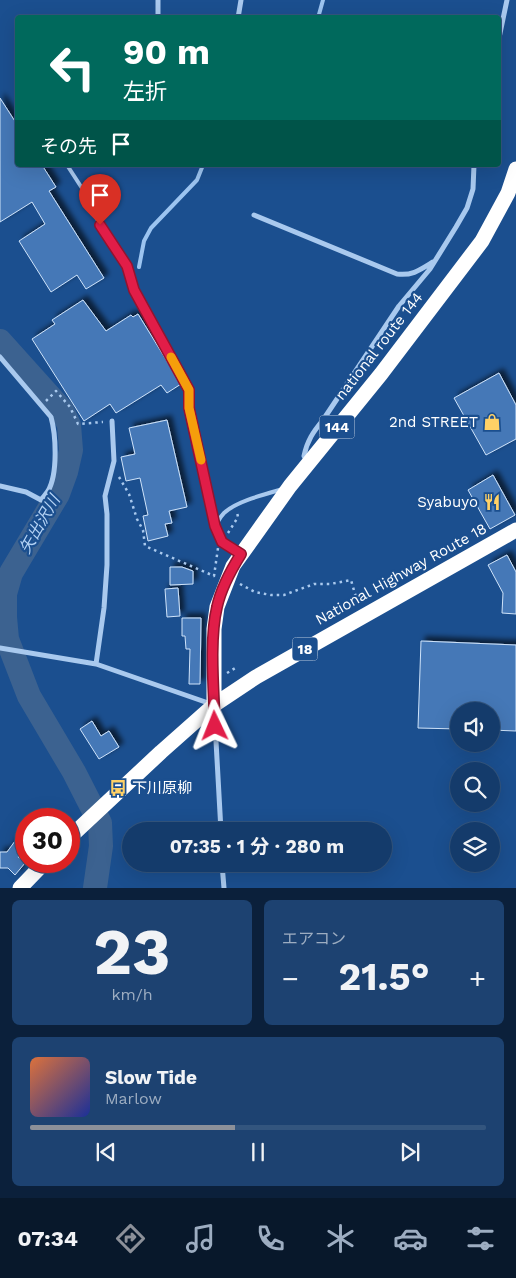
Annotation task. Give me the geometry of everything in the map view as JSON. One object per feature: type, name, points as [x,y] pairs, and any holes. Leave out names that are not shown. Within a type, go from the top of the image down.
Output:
[{"type":"highway","name":"national route 144","points":[[214,705],[214,629],[221,577],[241,554],[290,486],[381,374],[482,241],[508,193],[516,169]]},
{"type":"highway","name":"National Highway Route 18","points":[[80,827],[214,705],[256,677],[516,530]]},
{"type":"highway","points":[[20,888],[34,873]]},
{"type":"street","points":[[158,0],[158,15]]},
{"type":"street","points":[[238,15],[241,0]]},
{"type":"street","points":[[501,28],[507,0]]},
{"type":"street","points":[[309,462],[304,456],[306,444],[312,433],[399,306],[430,269],[467,208],[473,189],[474,167]]},
{"type":"street","points":[[254,215],[397,274],[408,275],[415,273],[435,260]]},
{"type":"street","points":[[0,357],[51,416],[54,427],[54,468],[48,492],[41,500],[26,492],[0,486]]},
{"type":"street","points":[[96,664],[104,608],[107,565],[106,496],[114,468],[112,421]]},
{"type":"street","points":[[0,648],[96,664],[214,705],[220,822]]},
{"type":"street","points":[[223,872],[224,888]]},
{"type":"lane","points":[[68,167],[89,199],[92,211],[127,266],[134,290],[189,390],[189,408],[215,526],[222,542],[241,554]]},
{"type":"lane","points":[[215,526],[228,509],[290,486]]},
{"type":"path","points":[[44,403],[56,391],[70,407],[78,424],[112,421]]},
{"type":"path","points":[[114,468],[130,494],[137,519],[143,530],[145,546],[255,592],[271,595],[284,595],[314,584],[330,584],[351,580],[354,594],[367,613]]},
{"type":"building","points":[[0,98],[15,121],[15,167],[43,167],[56,187],[49,191],[104,278],[86,289],[77,275],[51,292],[19,241],[45,224],[32,202],[0,222]]},
{"type":"building","points":[[83,300],[106,331],[131,315],[133,317],[138,314],[181,384],[167,393],[161,385],[116,413],[110,404],[84,421],[32,339],[55,324],[52,320]]},
{"type":"building","name":"2nd STREET","points":[[499,373],[516,405],[516,439],[486,455],[454,398]]},
{"type":"building","points":[[167,420],[187,507],[169,511],[172,523],[165,524],[168,536],[148,541],[143,516],[148,515],[140,478],[126,481],[121,457],[135,454],[129,428]]},
{"type":"building","name":"Syabuyo","points":[[493,475],[515,515],[490,529],[468,490]]},
{"type":"building","points":[[507,555],[516,572],[516,614],[502,613],[503,593],[488,565]]},
{"type":"building","points":[[170,567],[182,567],[193,571],[193,584],[170,585]]},
{"type":"building","points":[[178,588],[180,616],[167,617],[165,589]]},
{"type":"building","points":[[182,618],[201,618],[200,684],[189,684],[190,649],[186,649],[185,636],[182,636]]},
{"type":"building","points":[[421,641],[516,645],[516,731],[500,730],[500,702],[450,702],[450,729],[418,728]]},
{"type":"building","points":[[92,721],[101,736],[109,731],[119,747],[99,759],[80,729]]},
{"type":"building","points":[[15,841],[15,873],[17,873],[15,875],[8,868],[0,868],[0,852],[7,852]]},
{"type":"waterway","points":[[319,15],[323,0]]},
{"type":"waterway","points":[[139,267],[144,241],[151,228],[197,180],[202,167]]},
{"type":"waterway","name":"矢出沢川","points":[[0,341],[62,410],[69,425],[71,450],[66,472],[58,494],[11,573],[5,594],[5,617],[7,639],[29,696],[74,772],[100,823],[101,846],[95,888]]},
{"type":"slow traffic","points":[[171,357],[189,390],[189,408],[201,460]]},
{"type":"place","name":"2nd STREET","points":[[492,422]]},
{"type":"place","name":"Syabuyo","points":[[492,502]]},
{"type":"place","name":"下川原柳","points":[[118,788]]},
{"type":"route","points":[[100,225],[127,266],[134,290],[189,390],[189,408],[215,526],[222,542],[241,554],[226,581],[217,606],[214,629],[215,726]]}]
